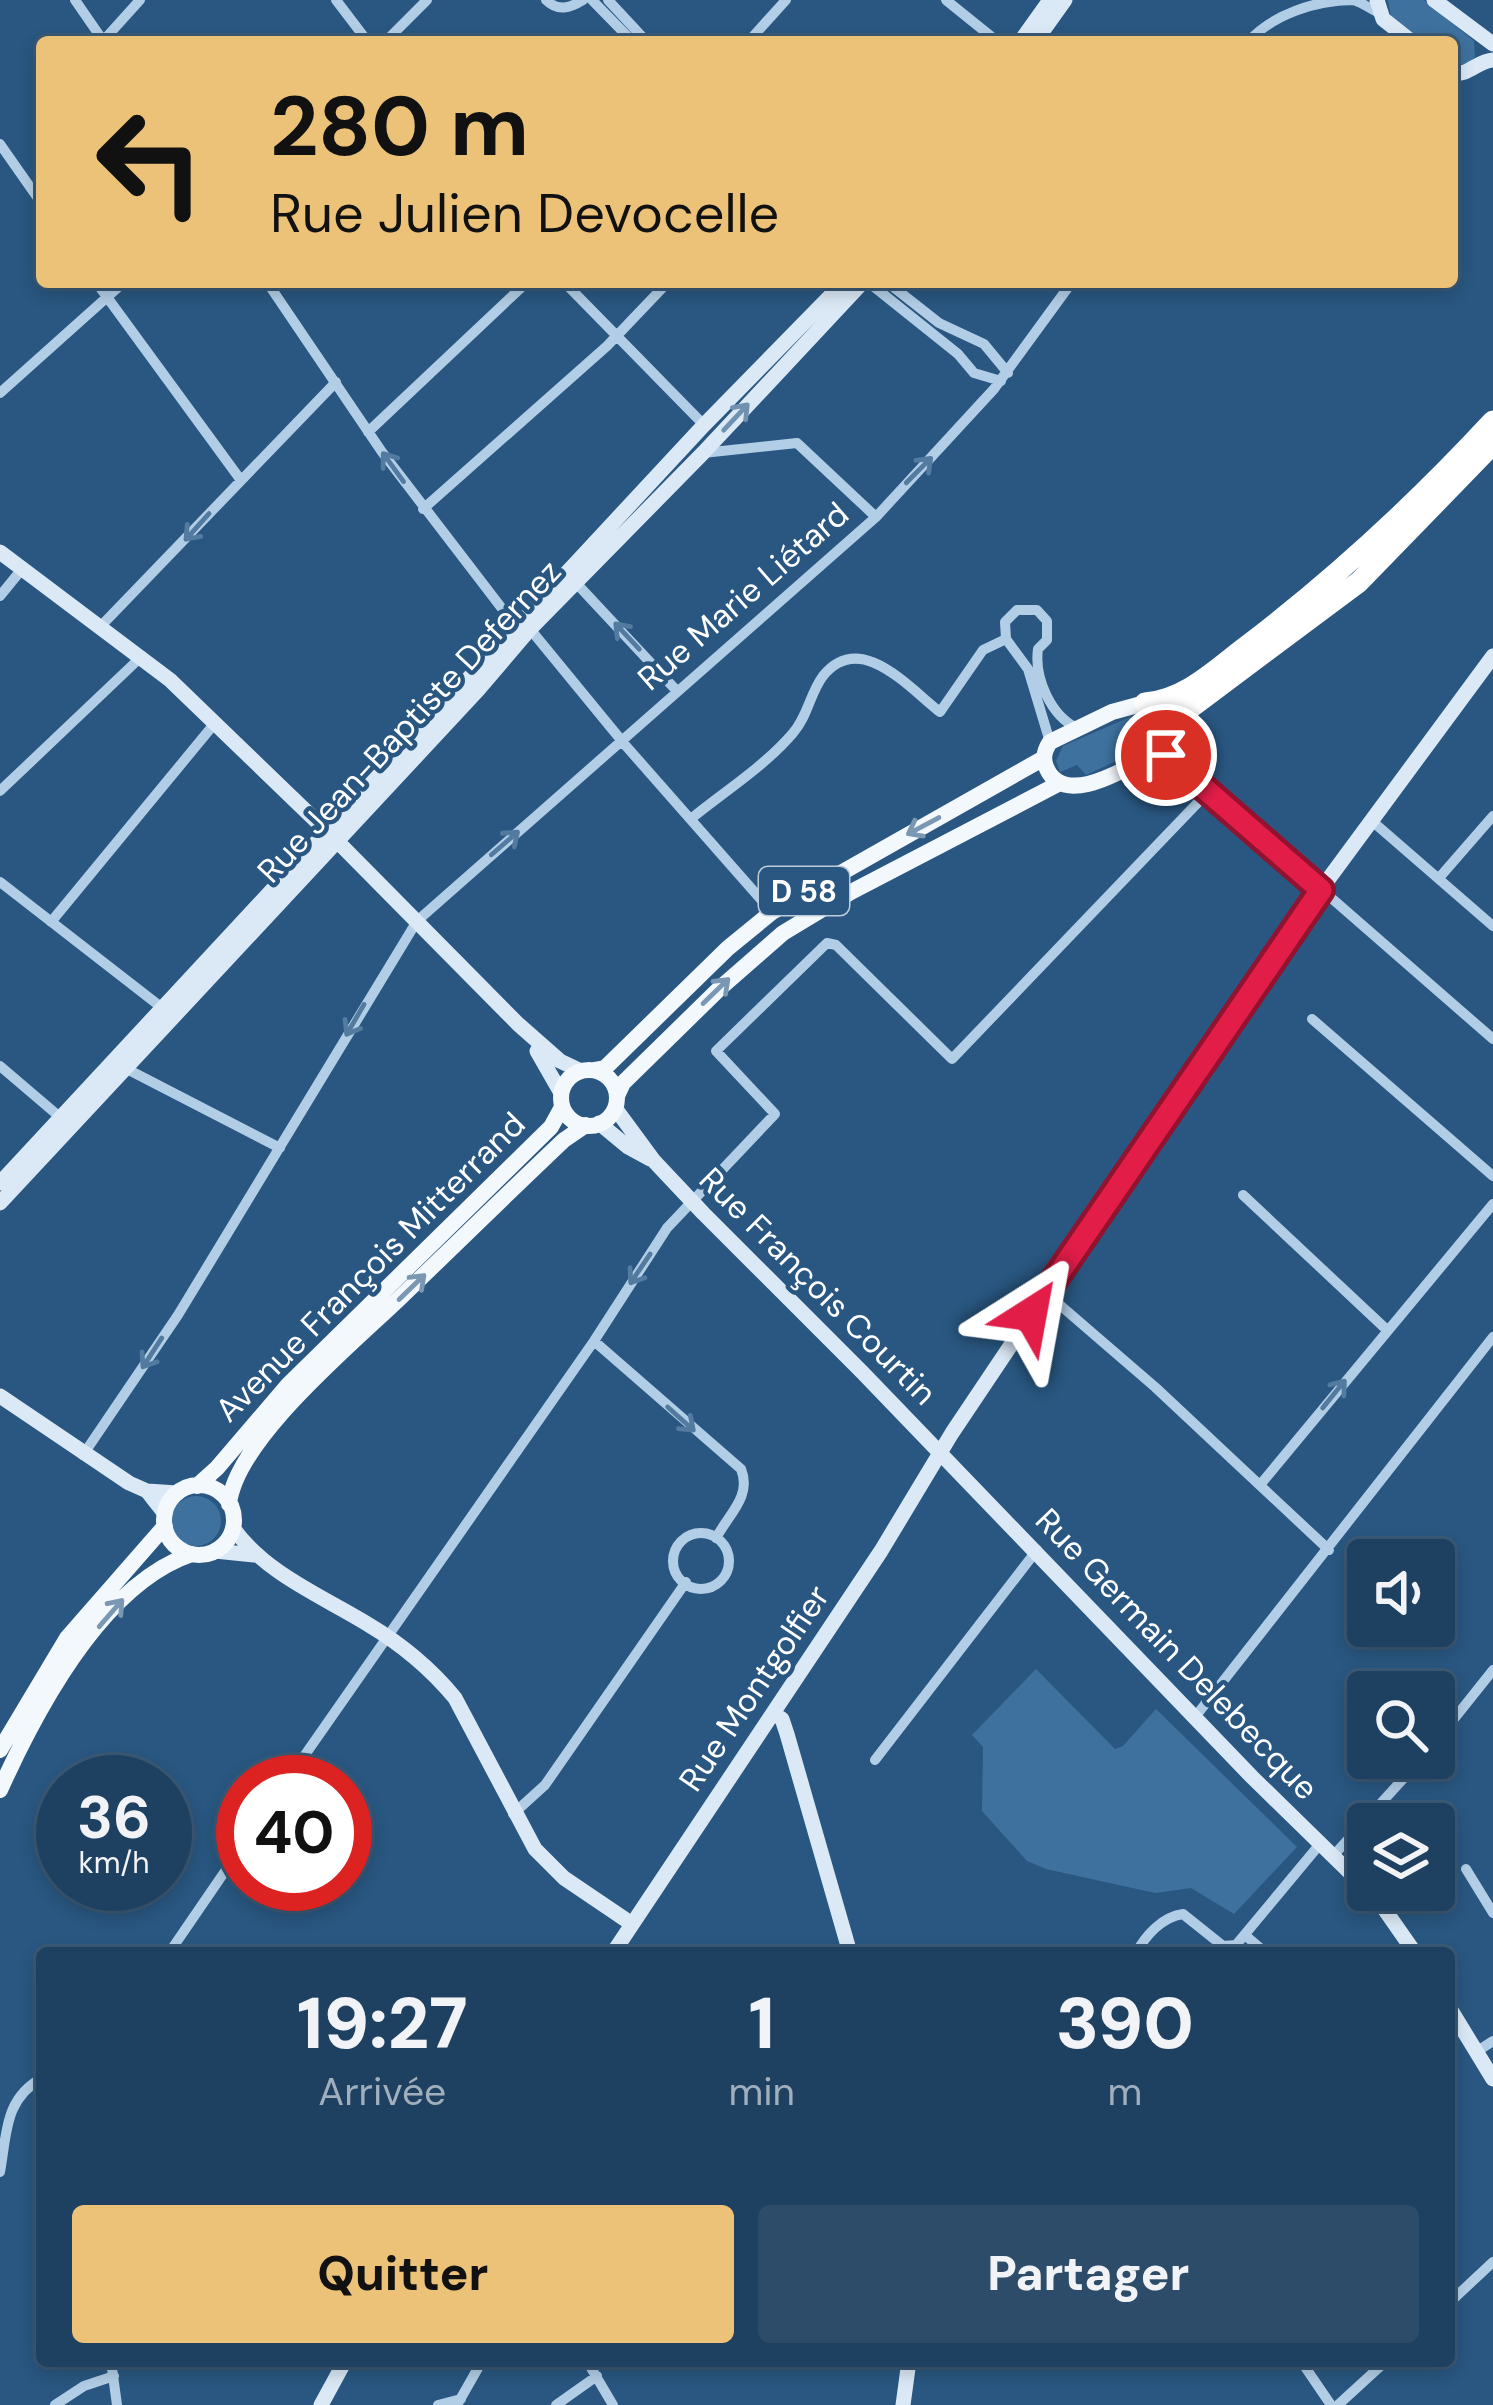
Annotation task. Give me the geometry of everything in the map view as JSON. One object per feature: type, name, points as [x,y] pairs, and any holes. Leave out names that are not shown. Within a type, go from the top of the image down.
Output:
[{"type":"highway","points":[[1145,703],[1159,702],[1197,683],[1294,611],[1378,538],[1493,421]]},
{"type":"highway","points":[[1164,740],[1185,712],[1359,582],[1493,444]]},
{"type":"main road","points":[[1145,703],[1162,713],[1164,740],[1083,786],[1060,783],[1048,772],[1047,750],[1078,728],[1145,703]]},
{"type":"main road","name":"D 58","points":[[587,1071],[605,1068],[772,912],[1047,750]]},
{"type":"main road","name":"D 58","points":[[616,1102],[622,1083],[783,932],[892,869],[1060,783]]},
{"type":"main road","points":[[587,1071],[610,1079],[616,1102],[592,1124],[558,1133],[568,1079],[587,1071]]},
{"type":"main road","points":[[562,1100],[576,1122],[592,1124]]},
{"type":"main road","name":"Avenue François Mitterrand","points":[[197,1486],[304,1368],[558,1133]]},
{"type":"main road","name":"Avenue François Mitterrand","points":[[229,1504],[235,1479],[267,1432],[558,1133]]},
{"type":"main road","points":[[0,1750],[67,1638],[165,1520],[177,1493],[197,1486],[219,1492],[229,1504],[233,1528],[226,1541],[215,1551],[192,1554],[154,1572],[122,1601],[73,1658],[42,1706],[0,1790]]},
{"type":"main road","points":[[165,1520],[172,1543],[192,1554]]},
{"type":"street","points":[[75,0],[99,36]]},
{"type":"street","points":[[108,36],[140,0]]},
{"type":"street","points":[[336,0],[363,36]]},
{"type":"street","points":[[391,36],[427,0]]},
{"type":"street","points":[[546,0],[560,8],[587,0],[626,36]]},
{"type":"street","points":[[608,0],[641,36]]},
{"type":"street","points":[[753,36],[786,0]]},
{"type":"street","points":[[946,0],[991,36]]},
{"type":"street","points":[[1024,36],[1050,0]]},
{"type":"street","points":[[1039,36],[1066,0]]},
{"type":"street","points":[[1254,36],[1290,4],[1356,0],[1378,6],[1406,36]]},
{"type":"street","points":[[1434,0],[1486,41],[1487,61],[1458,74]]},
{"type":"street","points":[[0,144],[36,195]]},
{"type":"street","points":[[100,288],[240,478]]},
{"type":"street","points":[[0,393],[118,288]]},
{"type":"street","points":[[271,288],[424,509],[772,912]]},
{"type":"street","points":[[368,432],[521,288]]},
{"type":"street","points":[[570,288],[704,425]]},
{"type":"street","points":[[424,509],[616,336],[662,288]]},
{"type":"street","name":"Rue Jean-Baptiste Defernez","points":[[0,1203],[119,1065],[704,425],[838,288]]},
{"type":"street","name":"Rue Jean-Baptiste Defernez","points":[[523,627],[577,584],[859,288]]},
{"type":"street","points":[[873,288],[958,354],[974,373],[1004,377]]},
{"type":"street","points":[[894,288],[939,323],[984,344],[1004,377]]},
{"type":"street","name":"Rue Marie Liétard","points":[[83,1455],[178,1315],[417,921],[876,517],[1004,377],[1068,288]]},
{"type":"street","points":[[100,627],[336,382]]},
{"type":"street","points":[[703,453],[797,443],[876,517]]},
{"type":"street","points":[[0,552],[142,656],[332,836],[518,1024],[560,1061],[587,1071]]},
{"type":"street","points":[[0,596],[22,568]]},
{"type":"street","points":[[577,584],[676,690]]},
{"type":"street","points":[[1047,750],[1028,669],[1006,639],[1005,622],[1025,607],[1037,610],[1047,621],[1049,631],[1038,650],[1040,679],[1056,712],[1078,728]]},
{"type":"street","points":[[692,818],[788,739],[807,717],[820,679],[838,662],[850,657],[871,659],[940,712],[983,650],[1006,639]]},
{"type":"street","points":[[1018,651],[1038,650]]},
{"type":"street","points":[[0,791],[142,656]]},
{"type":"street","name":"Rue Montgolfier","points":[[617,1947],[881,1551],[1046,1292],[1321,890],[1493,656]]},
{"type":"street","points":[[51,922],[215,723]]},
{"type":"street","points":[[1164,740],[1208,792],[1493,1039]]},
{"type":"street","points":[[305,1755],[690,1200],[775,1114],[716,1051],[827,943],[836,945],[952,1059],[1208,792]]},
{"type":"street","points":[[1439,878],[1493,816]]},
{"type":"street","points":[[1372,821],[1493,926]]},
{"type":"street","name":"Rue Jean-Baptiste Defernez","points":[[2,1176],[119,1065],[161,1007],[332,836]]},
{"type":"street","points":[[0,882],[161,1007]]},
{"type":"street","points":[[1312,1018],[1493,1176]]},
{"type":"street","points":[[518,1024],[551,1070],[562,1100]]},
{"type":"street","points":[[119,1065],[280,1148]]},
{"type":"street","points":[[0,1066],[62,1118]]},
{"type":"street","points":[[616,1102],[654,1161]]},
{"type":"street","points":[[592,1124],[654,1161]]},
{"type":"street","name":"Rue François Courtin","points":[[654,1161],[940,1453]]},
{"type":"street","points":[[1244,1196],[1387,1330]]},
{"type":"street","points":[[1260,1485],[1493,1204]]},
{"type":"street","points":[[1046,1292],[1326,1546]]},
{"type":"street","points":[[1196,1718],[1493,1337]]},
{"type":"street","points":[[594,1341],[742,1469],[748,1485],[744,1496],[716,1538]]},
{"type":"street","points":[[0,1396],[49,1426],[83,1455],[147,1491],[177,1493]]},
{"type":"street","name":"Rue Germain Delebecque","points":[[940,1453],[1390,1913],[1411,1947]]},
{"type":"street","points":[[147,1491],[165,1520]]},
{"type":"street","points":[[233,1528],[254,1555],[387,1636],[455,1697],[535,1849],[564,1878],[632,1924]]},
{"type":"street","points":[[689,1535],[716,1538],[729,1556],[724,1578],[705,1590],[686,1582],[674,1573],[677,1544],[689,1535]]},
{"type":"street","points":[[875,1760],[1036,1550]]},
{"type":"street","points":[[215,1551],[254,1555]]},
{"type":"street","points":[[513,1814],[545,1785],[686,1582]]},
{"type":"street","points":[[1455,1718],[1493,1670]]},
{"type":"street","points":[[774,1714],[782,1719],[787,1734],[848,1947]]},
{"type":"street","points":[[1141,1947],[1164,1920],[1178,1914],[1223,1946],[1236,1945],[1400,1779]]},
{"type":"street","points":[[1466,1868],[1493,1912]]},
{"type":"street","points":[[173,1947],[216,1884]]},
{"type":"street","points":[[1246,1936],[1259,1947]]},
{"type":"street","points":[[1455,2017],[1493,2079]]},
{"type":"street","points":[[1476,2052],[1493,2041]]},
{"type":"street","points":[[0,2172],[11,2111],[36,2082]]},
{"type":"street","points":[[1455,2297],[1493,2262]]},
{"type":"street","points":[[112,2367],[117,2405]]},
{"type":"street","points":[[321,2405],[342,2367]]},
{"type":"street","points":[[438,2405],[459,2402],[479,2367]]},
{"type":"street","points":[[591,2367],[613,2405]]},
{"type":"street","points":[[903,2405],[908,2367]]},
{"type":"street","points":[[1306,2367],[1335,2405],[1379,2367]]},
{"type":"street","points":[[55,2405],[84,2386],[114,2376]]},
{"type":"street","points":[[556,2405],[597,2376]]},
{"type":"shaded area","points":[[1388,0],[1424,0],[1474,41],[1475,57],[1458,65],[1458,36],[1415,36],[1391,17]]},
{"type":"shaded area","points":[[1137,714],[1149,718],[1155,727],[1156,736],[1149,746],[1086,775],[1077,765],[1060,772],[1056,761],[1063,746]]},
{"type":"shaded area","points":[[196,1496],[214,1503],[221,1521],[214,1539],[196,1546],[178,1539],[171,1521],[178,1503]]},
{"type":"shaded area","points":[[1036,1669],[1115,1749],[1156,1709],[1297,1847],[1234,1914],[1191,1888],[1155,1893],[1027,1861],[982,1811],[983,1747],[972,1735]]},
{"type":"route","points":[[1031,1314],[1321,890],[1166,755]]}]
